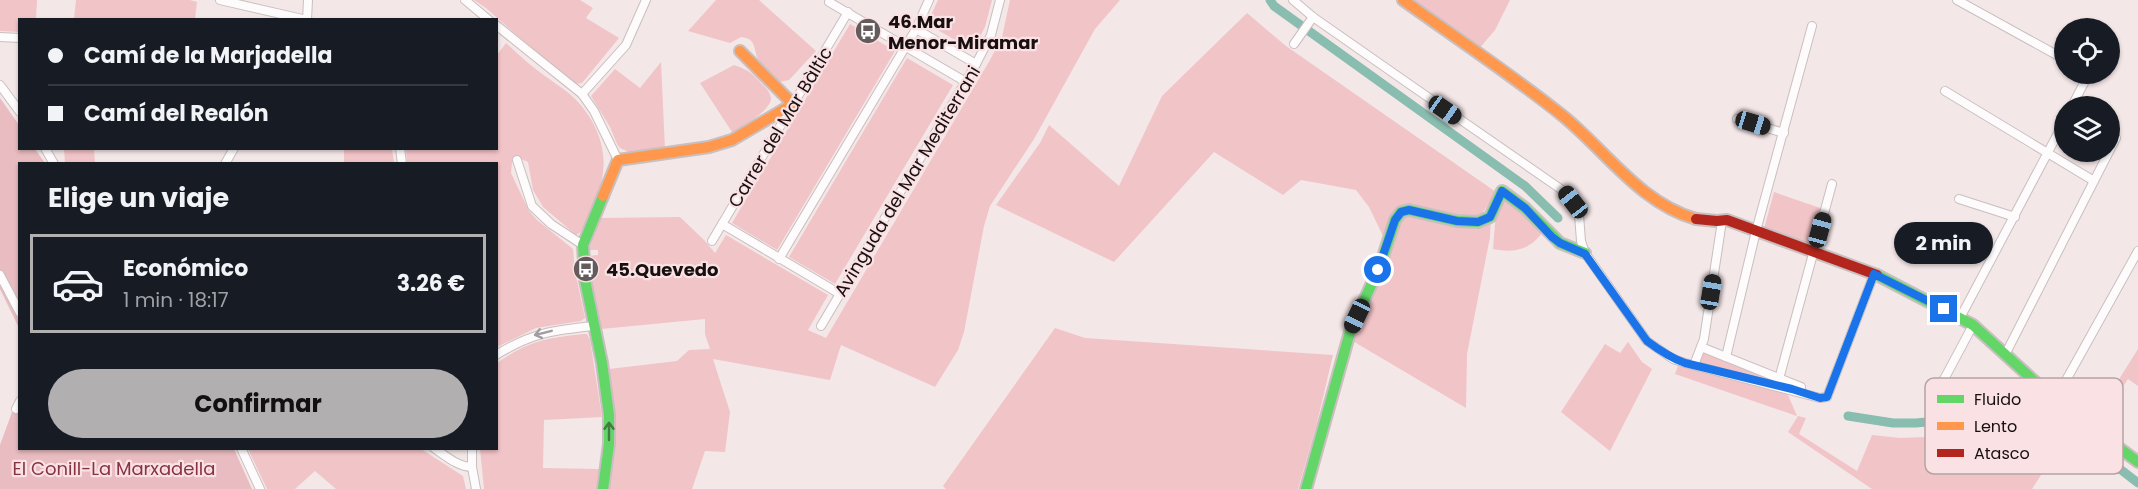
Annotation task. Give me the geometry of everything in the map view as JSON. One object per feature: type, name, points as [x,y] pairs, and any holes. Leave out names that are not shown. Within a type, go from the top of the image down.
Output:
[{"type":"street","points":[[220,0],[298,18]]},
{"type":"street","points":[[307,18],[308,0]]},
{"type":"street","points":[[465,0],[487,18]]},
{"type":"street","points":[[633,27],[640,0]]},
{"type":"street","points":[[582,94],[626,45],[646,0]]},
{"type":"street","points":[[779,259],[916,29],[929,0]]},
{"type":"street","name":"Avinguda del Mar Mediterrani","points":[[821,326],[976,64],[991,35],[1000,0]]},
{"type":"street","points":[[1293,0],[1313,17],[1565,192],[1579,215],[1581,241],[1585,254],[1647,341],[1673,359],[1820,398],[1827,397]]},
{"type":"street","points":[[1403,0],[1564,117],[1649,197],[1665,208],[1700,220],[1727,220],[1874,274],[1973,325],[2033,378]]},
{"type":"street","points":[[1957,0],[2054,53]]},
{"type":"street","points":[[830,1],[966,82]]},
{"type":"street","name":"Carrer del Mar Bàltic","points":[[712,241],[848,12]]},
{"type":"street","points":[[1294,44],[1313,17]]},
{"type":"street","points":[[1726,357],[1756,231],[1812,26]]},
{"type":"street","points":[[498,28],[582,94],[594,111],[618,160],[583,245],[585,280],[609,415],[608,454],[603,489]]},
{"type":"street","points":[[916,29],[976,64]]},
{"type":"street","points":[[0,37],[18,39]]},
{"type":"street","points":[[618,160],[709,147],[732,140],[793,104],[740,51]]},
{"type":"street","points":[[0,85],[18,109]]},
{"type":"street","points":[[1945,90],[2094,181]]},
{"type":"street","points":[[1737,118],[1784,133]]},
{"type":"street","points":[[1960,318],[2054,141]]},
{"type":"street","points":[[517,160],[532,206],[551,224],[583,245]]},
{"type":"street","points":[[2006,353],[2104,162]]},
{"type":"street","points":[[1779,379],[1832,184]]},
{"type":"street","points":[[1306,489],[1350,332],[1381,263],[1395,220],[1401,212],[1409,210],[1457,221],[1478,222],[1490,217],[1502,191],[1525,208],[1552,237],[1585,254]]},
{"type":"street","points":[[1959,199],[2015,217]]},
{"type":"street","points":[[1694,365],[1701,347],[1722,221]]},
{"type":"street","points":[[722,224],[840,294]]},
{"type":"street","points":[[2067,378],[2138,251]]},
{"type":"street","points":[[1827,397],[1874,274]]},
{"type":"street","points":[[0,275],[18,309]]},
{"type":"street","points":[[1945,378],[1973,325]]},
{"type":"street","points":[[498,354],[531,336],[548,331],[594,326]]},
{"type":"street","points":[[1701,347],[1827,397]]},
{"type":"street","points":[[16,409],[18,405]]},
{"type":"street","points":[[241,450],[260,489]]},
{"type":"street","points":[[437,450],[455,462],[472,467]]},
{"type":"street","points":[[472,450],[476,489]]},
{"type":"street","points":[[2123,451],[2138,462]]},
{"type":"shaded area","points":[[0,0],[37,0],[36,18],[18,18],[18,32],[0,31]]},
{"type":"shaded area","points":[[76,0],[190,0],[197,2],[195,18],[74,18]]},
{"type":"shaded area","points":[[474,0],[580,0],[593,8],[586,18],[619,38],[582,83],[576,84],[549,64]]},
{"type":"shaded area","points":[[716,0],[759,0],[816,51],[789,80],[779,82],[762,65],[750,40],[741,37],[730,43],[688,31]]},
{"type":"shaded area","points":[[938,0],[992,0],[985,27],[973,50],[927,24]]},
{"type":"shaded area","points":[[1010,0],[1120,0],[1095,29],[1034,139],[990,206],[984,226],[964,332],[958,350],[935,387],[841,345],[830,380],[713,359],[730,412],[725,452],[705,451],[692,489],[609,489],[614,453],[615,413],[609,369],[677,361],[689,350],[710,349],[705,334],[705,319],[601,329],[592,293],[587,256],[598,255],[598,250],[589,250],[601,218],[680,217],[715,253],[726,235],[828,295],[808,330],[826,338],[990,60],[1002,37]]},
{"type":"shaded area","points":[[1410,0],[1510,0],[1495,30],[1478,50]]},
{"type":"shaded area","points":[[1247,13],[1286,46],[1496,192],[1482,214],[1474,219],[1399,208],[1391,215],[1383,236],[1369,207],[1356,190],[1301,180],[1283,195],[1214,152],[1114,262],[996,205],[1040,143],[1049,125],[1119,186],[1162,96]]},
{"type":"shaded area","points":[[850,24],[895,51],[777,250],[732,223]]},
{"type":"shaded area","points":[[506,43],[581,105],[593,122],[601,141],[604,162],[597,195],[581,232],[576,235],[543,207],[533,190],[528,162],[521,159],[512,162],[511,173],[529,211],[573,249],[585,318],[581,321],[536,328],[498,347],[498,162],[407,162],[406,150],[498,150],[498,54]]},
{"type":"shaded area","points":[[907,58],[953,85],[835,284],[789,257]]},
{"type":"shaded area","points":[[661,62],[665,149],[633,154],[620,148],[617,144],[610,127],[591,96],[615,69],[640,88]]},
{"type":"shaded area","points":[[734,65],[755,76],[768,90],[771,99],[766,109],[732,132],[700,83]]},
{"type":"shaded area","points":[[64,150],[94,150],[95,162],[65,162]]},
{"type":"shaded area","points":[[344,150],[392,150],[394,162],[344,162]]},
{"type":"shaded area","points":[[1774,192],[1820,208],[1811,245],[1764,229]]},
{"type":"shaded area","points":[[1504,198],[1529,217],[1542,233],[1526,247],[1507,251],[1493,249],[1496,211]]},
{"type":"shaded area","points":[[1409,214],[1450,222],[1491,216],[1490,237],[1467,354],[1466,408],[1351,340],[1396,225]]},
{"type":"shaded area","points":[[1055,328],[1085,338],[1333,355],[1298,489],[946,489],[943,486]]},
{"type":"shaded area","points":[[587,334],[590,340],[602,417],[544,420],[543,468],[599,469],[596,489],[484,489],[480,450],[498,450],[498,362],[528,345],[559,337]]},
{"type":"shaded area","points":[[1628,342],[1642,362],[1652,369],[1610,451],[1561,412],[1605,344],[1620,353]]},
{"type":"shaded area","points":[[1705,348],[1792,389],[1699,362]]},
{"type":"shaded area","points":[[2138,349],[2138,386],[2128,379],[2123,387],[2123,378],[2120,378]]},
{"type":"shaded area","points":[[1678,366],[1769,386],[1788,395],[1797,416],[1675,374]]},
{"type":"shaded area","points":[[1798,416],[1806,418],[1799,434],[1857,471],[1872,435],[1900,438],[1925,437],[1925,474],[2042,474],[2032,489],[1872,489],[1788,432]]},
{"type":"shaded area","points":[[248,450],[423,450],[463,476],[466,489],[336,489],[315,471],[295,489],[267,489]]},
{"type":"green space","points":[[0,98],[18,124],[18,150],[36,150],[44,162],[18,162],[18,326],[0,289]]},
{"type":"green space","name":"El Conill-La Marxadella","points":[[18,396],[18,450],[234,450],[252,489],[0,489],[0,445]]},
{"type":"waterway","points":[[1270,0],[1274,6],[1525,186],[1558,218]]},
{"type":"waterway","points":[[1848,416],[1893,423],[1925,422]]},
{"type":"waterway","points":[[2123,471],[2138,483]]},
{"type":"traffic: fast","points":[[1306,489],[1350,332],[1381,263],[1395,220],[1401,212],[1409,210],[1457,221],[1478,222],[1490,217],[1502,191],[1525,208],[1560,243],[1585,253]]},
{"type":"traffic: fast","points":[[603,196],[583,245],[585,280],[602,363],[609,415],[609,444],[603,489]]},
{"type":"traffic: fast","points":[[1877,275],[1973,325],[2031,378]]},
{"type":"traffic: fast","points":[[2123,451],[2138,462]]},
{"type":"traffic: slow","points":[[1403,0],[1504,71],[1563,116],[1641,189],[1676,211],[1696,219]]},
{"type":"traffic: slow","points":[[603,196],[618,160],[709,147],[732,140],[793,104],[740,51]]},
{"type":"traffic: jam","points":[[1696,219],[1727,220],[1877,275]]},
{"type":"place","name":"46.Mar Menor-Miramar","points":[[868,31]]},
{"type":"place","name":"45.Quevedo","points":[[586,269]]},
{"type":"route","points":[[1378,270],[1395,220],[1401,212],[1409,210],[1457,221],[1478,222],[1490,217],[1502,191],[1535,217],[1552,237],[1585,254],[1647,341],[1658,350],[1685,363],[1820,398],[1827,397],[1874,274],[1944,309]]}]
